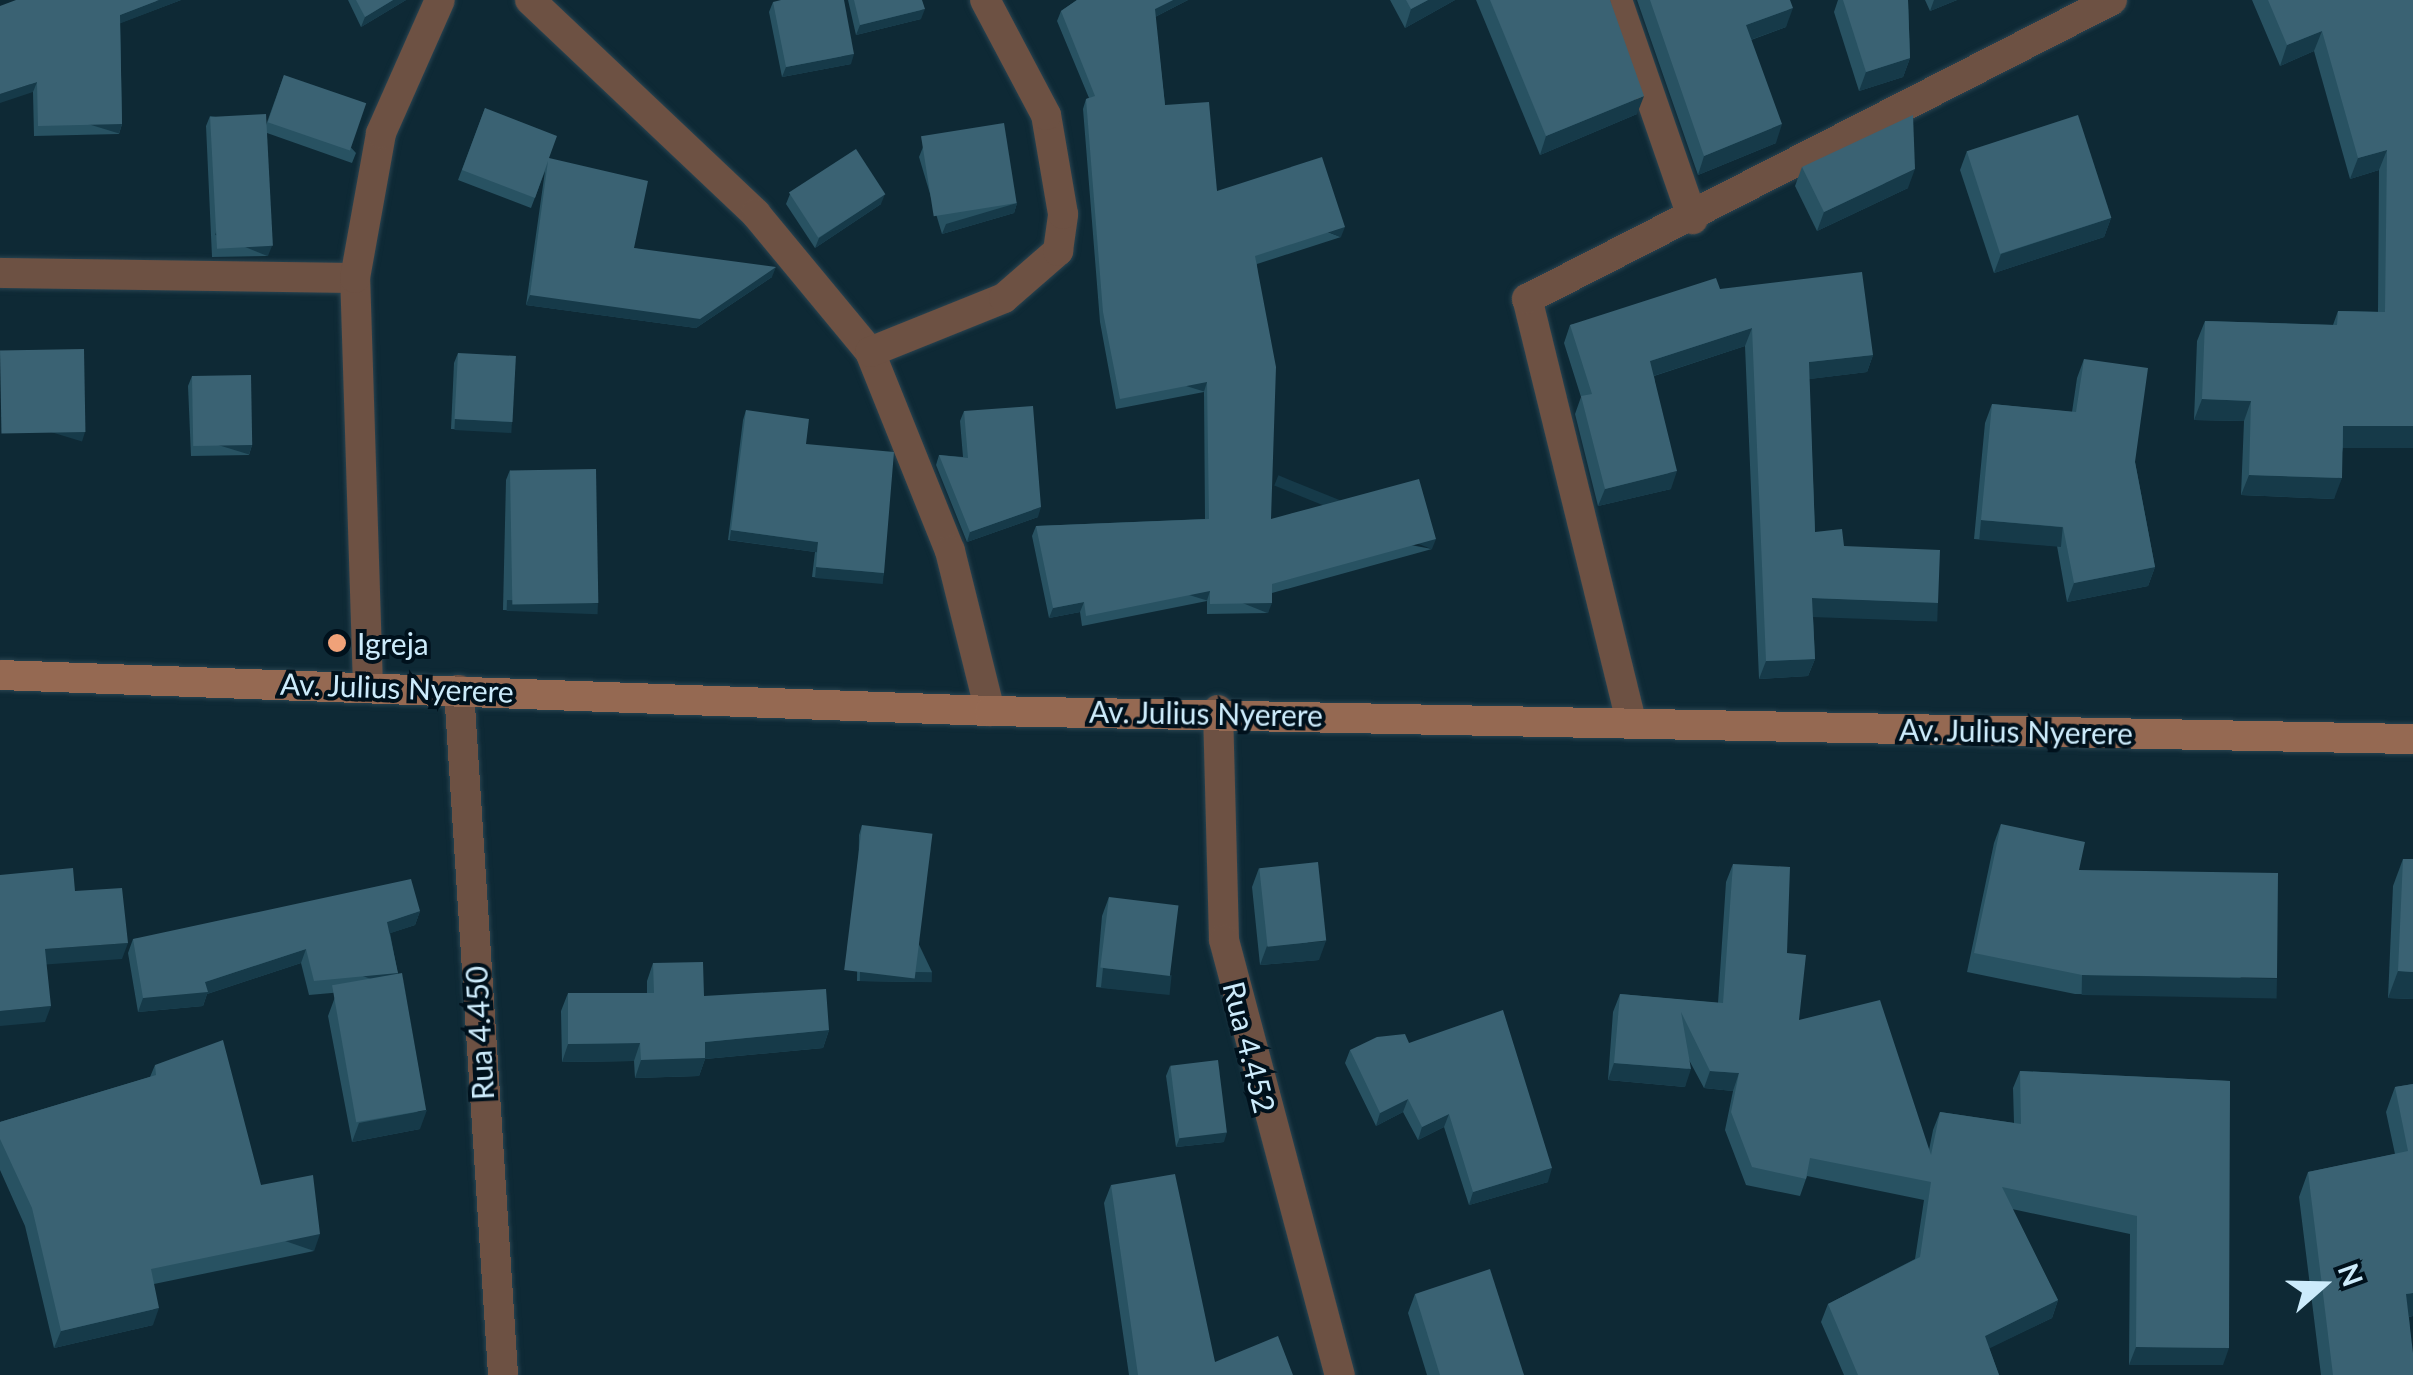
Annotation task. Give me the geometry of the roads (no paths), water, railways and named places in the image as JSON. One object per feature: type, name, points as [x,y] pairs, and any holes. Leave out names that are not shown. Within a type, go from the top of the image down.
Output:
[{"type":"main road","name":"Av. Julius Nyerere","points":[[0,675],[990,711],[1218,710],[2413,738]]},
{"type":"street","points":[[368,687],[355,278],[382,133],[440,0]]},
{"type":"street","points":[[530,0],[756,214],[870,352],[950,551],[990,711]]},
{"type":"street","points":[[870,352],[1004,298],[1058,251],[1063,214],[1046,115],[985,0]]},
{"type":"street","points":[[1617,0],[1693,220]]},
{"type":"street","points":[[1631,722],[1527,299],[1693,220],[2112,0]]},
{"type":"street","points":[[0,273],[355,278]]},
{"type":"street","name":"Rua 4.450","points":[[459,690],[504,1375]]},
{"type":"street","name":"Rua 4.452","points":[[1218,710],[1224,940],[1340,1375]]},
{"type":"place","name":"Igreja","points":[[337,643]]}]
